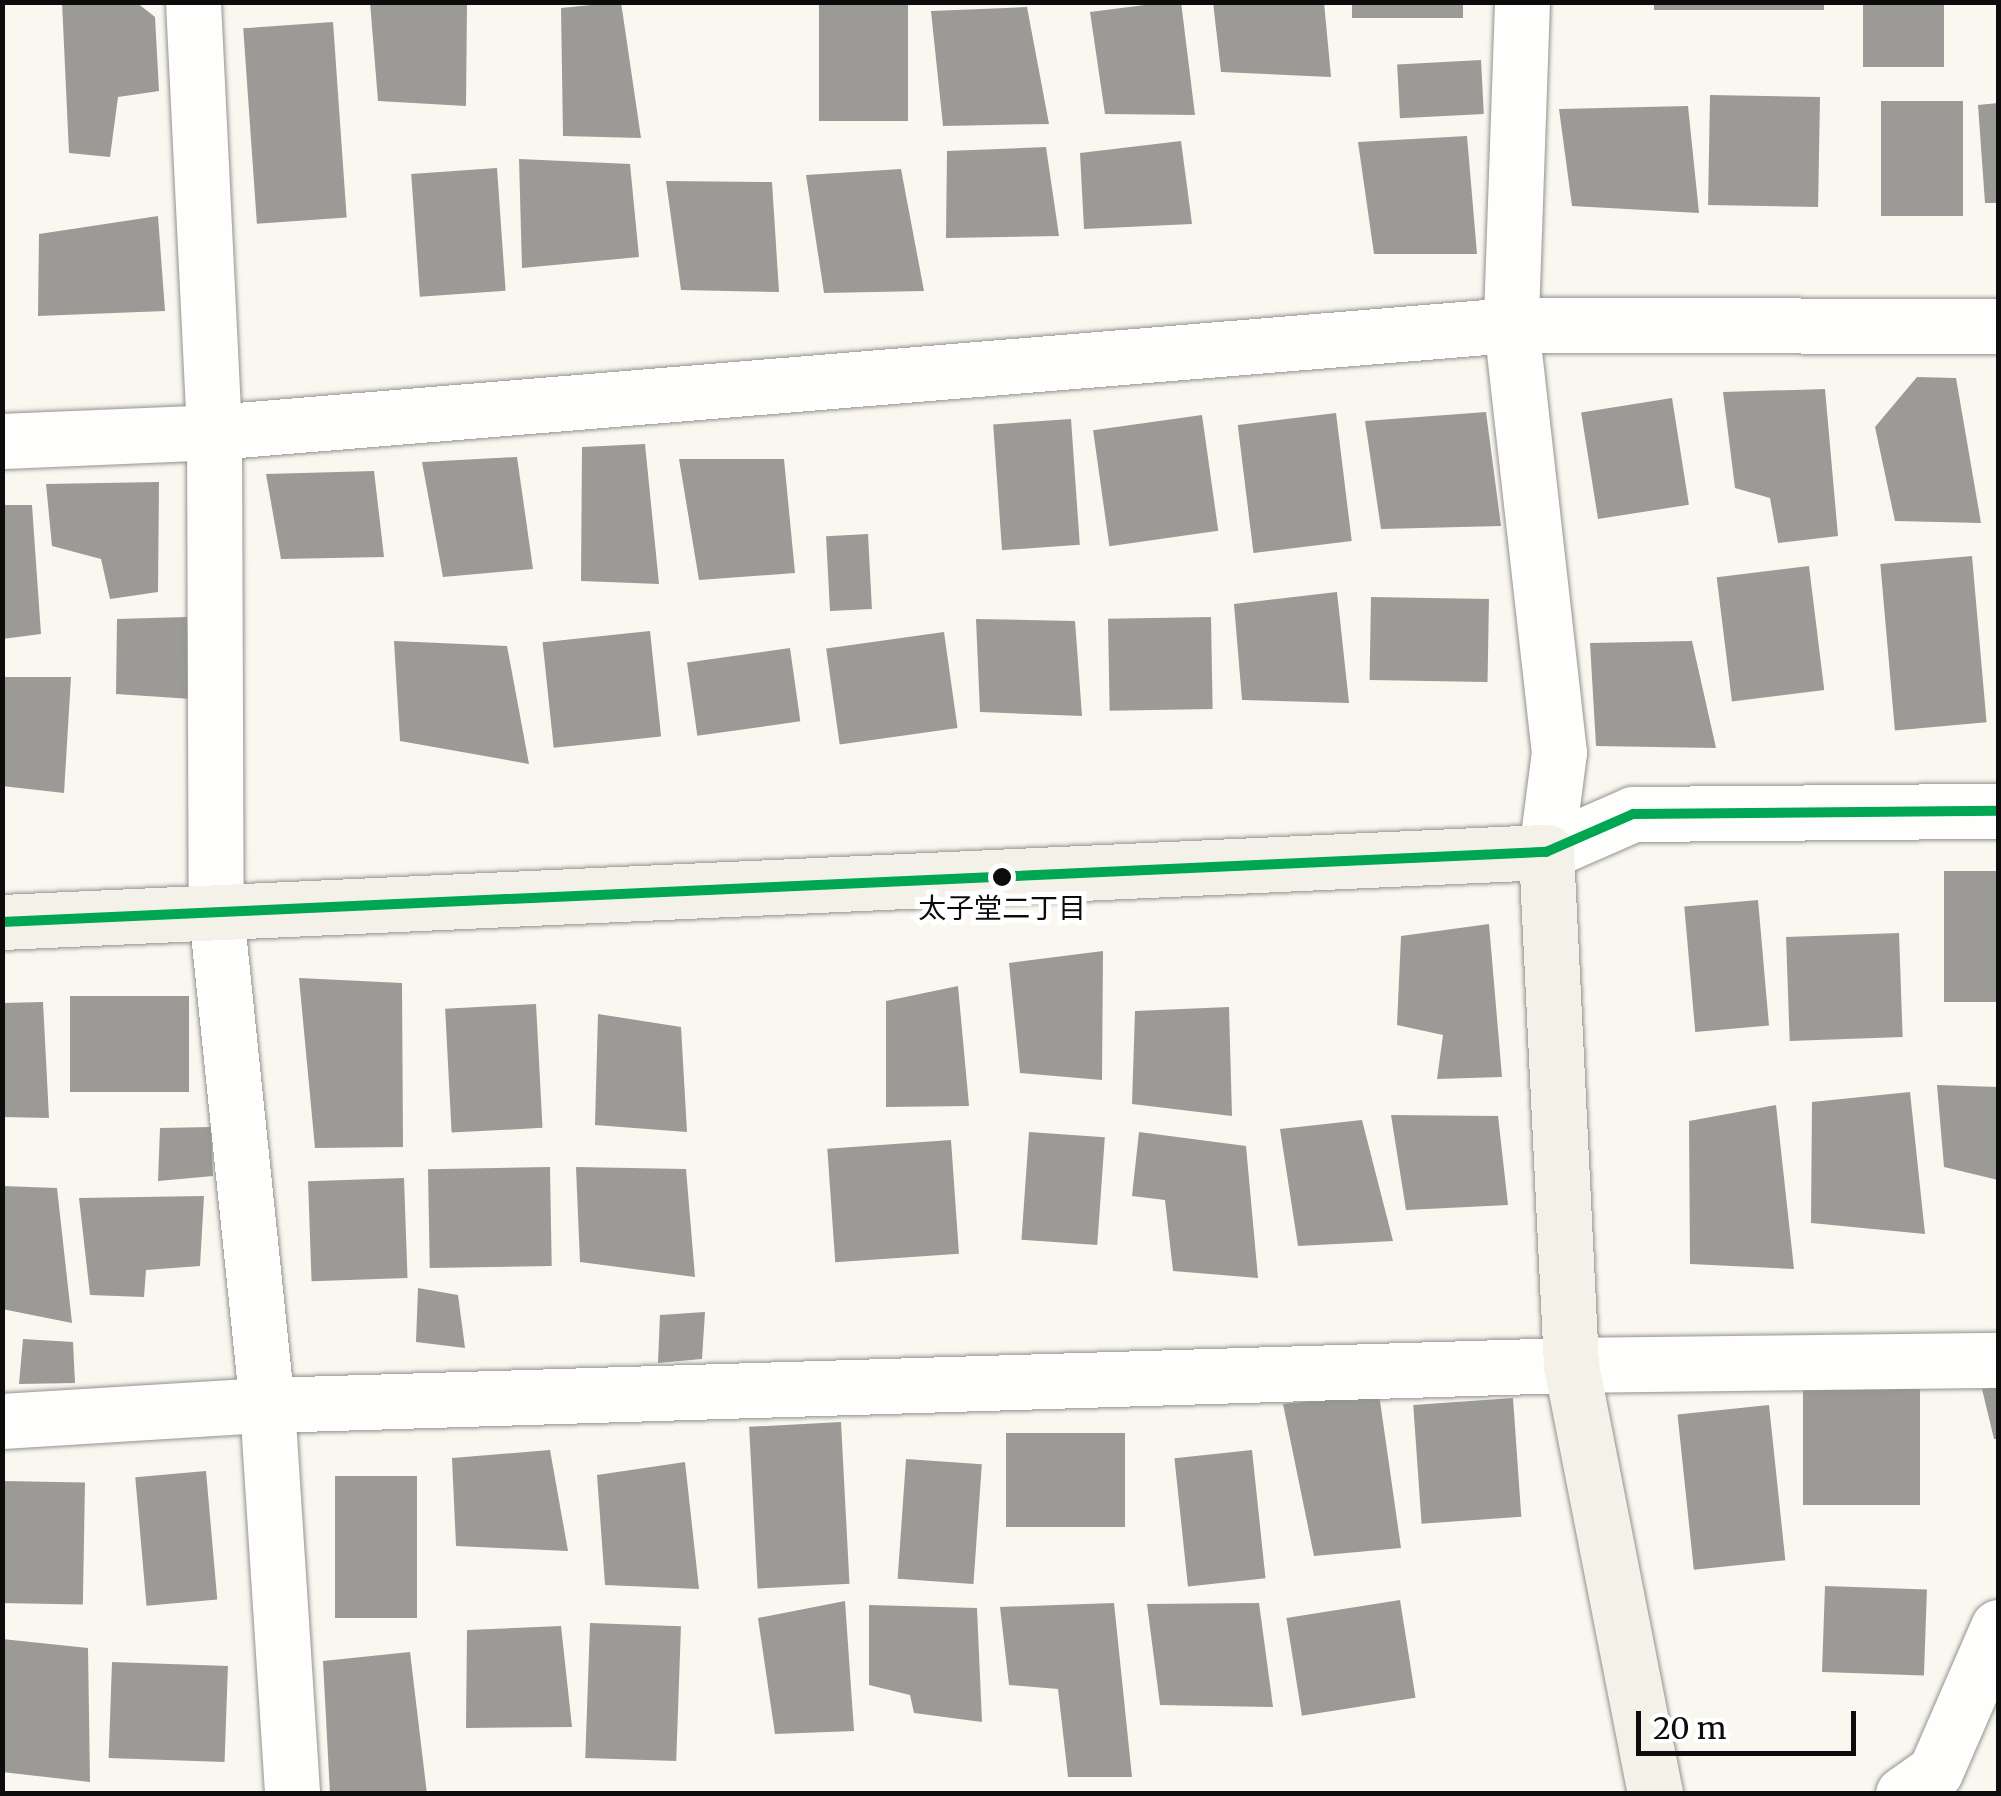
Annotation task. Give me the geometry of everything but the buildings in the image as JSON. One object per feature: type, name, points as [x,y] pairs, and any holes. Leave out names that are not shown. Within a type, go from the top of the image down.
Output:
[{"type":"street","points":[[194,2],[214,432],[216,913],[267,1405],[292,1794]]},
{"type":"street","points":[[1522,2],[1512,324],[1559,752],[1546,852],[1570,1365],[1655,1794]]},
{"type":"street","points":[[2,441],[214,432],[1512,324],[1998,326]]},
{"type":"street","points":[[2,922],[1546,852],[1633,814],[1998,811]]},
{"type":"street","points":[[2,1421],[267,1405],[1570,1365],[1998,1360]]},
{"type":"street","points":[[1903,1794],[1935,1772],[1998,1628]]},
{"type":"transit line","points":[[2,922],[1546,852],[1633,814],[1998,811]]},
{"type":"place","name":"太子堂二丁目","points":[[1002,877]]}]
